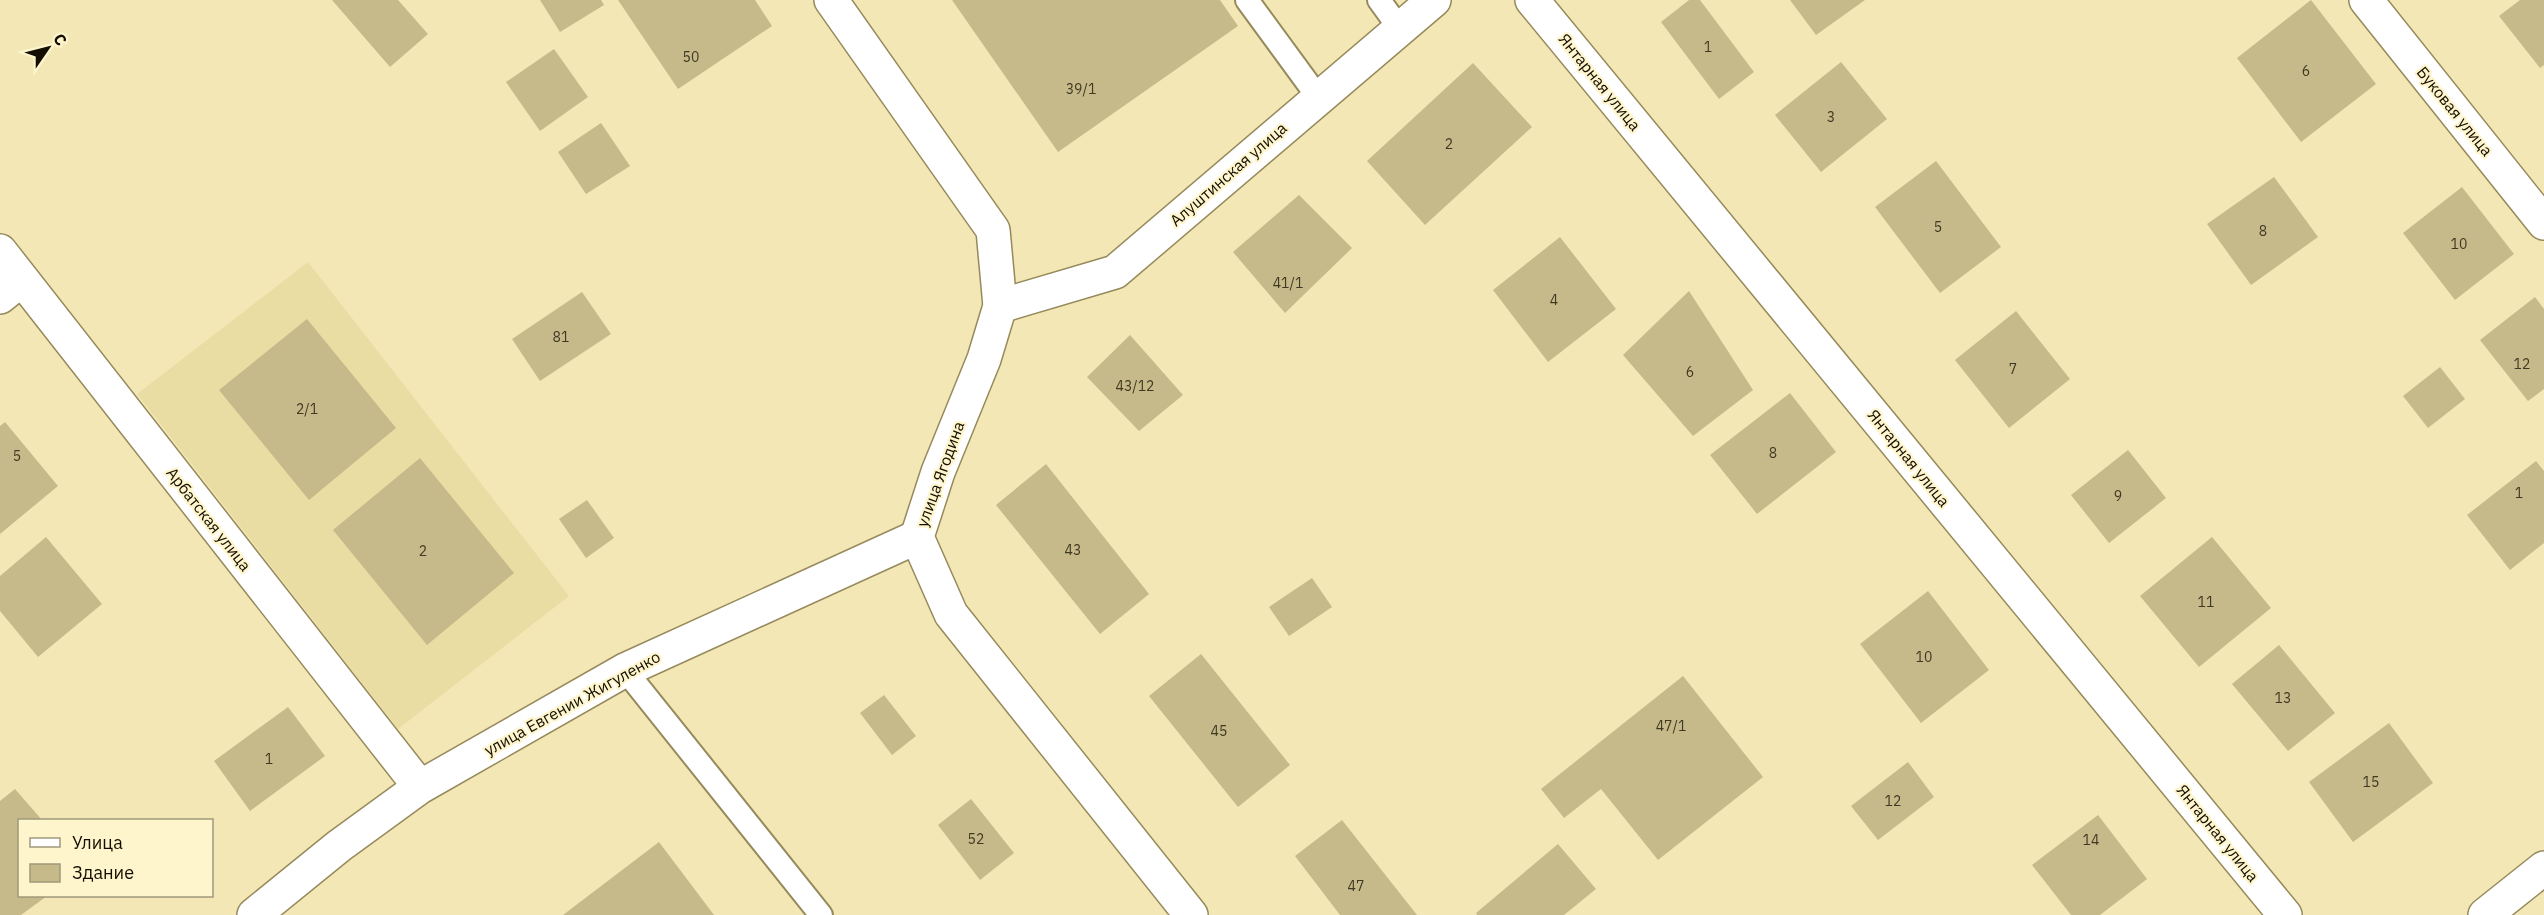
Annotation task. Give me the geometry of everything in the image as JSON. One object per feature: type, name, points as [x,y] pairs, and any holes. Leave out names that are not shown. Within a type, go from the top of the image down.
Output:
[{"type":"street","name":"улица Ягодина","points":[[831,0],[993,230],[1000,306],[984,359],[938,472],[917,537],[951,614],[1191,915]]},
{"type":"street","name":"Алуштинская улица","points":[[1000,306],[1115,272],[1434,0]]},
{"type":"street","name":"Янтарная улица","points":[[1532,0],[2286,915]]},
{"type":"street","name":"Буковая улица","points":[[2366,0],[2544,223]]},
{"type":"street","name":"Арбатская улица","points":[[0,251],[11,289],[420,787]]},
{"type":"street","name":"улица Евгении Жигуленко","points":[[254,915],[339,846],[420,787],[625,670],[917,537]]},
{"type":"street","points":[[2485,915],[2544,868]]},
{"type":"lane","points":[[1247,0],[1318,97]]},
{"type":"lane","points":[[1379,0],[1400,29]]},
{"type":"lane","points":[[625,670],[821,915]]},
{"type":"shaded area","points":[[308,262],[569,596],[398,729],[137,394]]},
{"type":"building","points":[[332,0],[398,0],[428,34],[390,67]]},
{"type":"building","points":[[540,0],[601,0],[604,5],[560,32]]},
{"type":"building","points":[[618,0],[755,0],[772,26],[678,89]]},
{"type":"building","points":[[952,0],[1220,0],[1238,26],[1058,152]]},
{"type":"building","points":[[1689,0],[1700,0],[1754,72],[1719,99],[1661,22]]},
{"type":"building","points":[[1790,0],[1865,0],[1816,35]]},
{"type":"building","points":[[2311,0],[2376,84],[2301,142],[2237,58]]},
{"type":"building","points":[[2520,0],[2544,0],[2544,65],[2540,68],[2499,16]]},
{"type":"building","points":[[554,49],[588,97],[540,131],[506,82]]},
{"type":"building","points":[[1841,62],[1887,119],[1821,172],[1775,115]]},
{"type":"building","points":[[1473,63],[1532,127],[1425,225],[1367,161]]},
{"type":"building","points":[[601,123],[630,166],[586,194],[558,152]]},
{"type":"building","points":[[1936,161],[2001,247],[1940,293],[1875,207]]},
{"type":"building","points":[[2274,177],[2318,237],[2251,285],[2207,224]]},
{"type":"building","points":[[2462,187],[2514,254],[2455,300],[2403,233]]},
{"type":"building","points":[[1299,195],[1352,248],[1285,313],[1233,252]]},
{"type":"building","points":[[1560,237],[1616,309],[1548,362],[1493,290]]},
{"type":"building","points":[[1689,291],[1753,390],[1693,436],[1623,355]]},
{"type":"building","points":[[582,292],[611,334],[540,381],[512,339]]},
{"type":"building","points":[[2535,297],[2544,309],[2544,389],[2528,401],[2480,340]]},
{"type":"building","points":[[2016,311],[2070,379],[2009,428],[1955,360]]},
{"type":"building","points":[[307,319],[396,428],[309,500],[219,390]]},
{"type":"building","points":[[1130,335],[1183,395],[1139,431],[1087,377]]},
{"type":"building","points":[[2440,367],[2465,399],[2428,428],[2403,396]]},
{"type":"building","points":[[1790,393],[1836,452],[1757,514],[1710,455]]},
{"type":"building","points":[[5,422],[58,486],[0,534],[0,426]]},
{"type":"building","points":[[2128,450],[2166,498],[2109,543],[2071,495]]},
{"type":"building","points":[[420,458],[514,573],[427,645],[333,530]]},
{"type":"building","points":[[2536,461],[2544,471],[2544,543],[2510,570],[2467,515]]},
{"type":"building","points":[[1046,464],[1149,594],[1100,634],[996,505]]},
{"type":"building","points":[[587,500],[614,538],[586,558],[559,519]]},
{"type":"building","points":[[46,537],[102,604],[38,657],[0,611],[0,576]]},
{"type":"building","points":[[2212,537],[2271,608],[2199,667],[2140,596]]},
{"type":"building","points":[[1312,578],[1332,607],[1289,636],[1269,607]]},
{"type":"building","points":[[1928,591],[1989,670],[1921,723],[1860,644]]},
{"type":"building","points":[[2279,645],[2335,713],[2288,751],[2232,684]]},
{"type":"building","points":[[1201,654],[1290,765],[1238,807],[1149,696]]},
{"type":"building","points":[[1683,676],[1763,777],[1658,860],[1601,789],[1564,818],[1541,789]]},
{"type":"building","points":[[884,695],[916,736],[892,755],[860,713]]},
{"type":"building","points":[[288,707],[325,756],[250,811],[214,761]]},
{"type":"building","points":[[2389,723],[2433,783],[2353,842],[2309,782]]},
{"type":"building","points":[[1908,762],[1934,797],[1878,840],[1851,806]]},
{"type":"building","points":[[15,789],[41,819],[18,819],[18,897],[46,897],[21,915],[0,915],[0,801]]},
{"type":"building","points":[[971,799],[1014,853],[980,880],[938,825]]},
{"type":"building","points":[[2098,815],[2147,879],[2100,915],[2071,915],[2032,865]]},
{"type":"building","points":[[1342,820],[1417,915],[1340,915],[1295,856]]},
{"type":"building","points":[[659,842],[714,915],[563,915]]},
{"type":"building","points":[[1558,844],[1596,889],[1564,915],[1477,915],[1476,913]]}]
